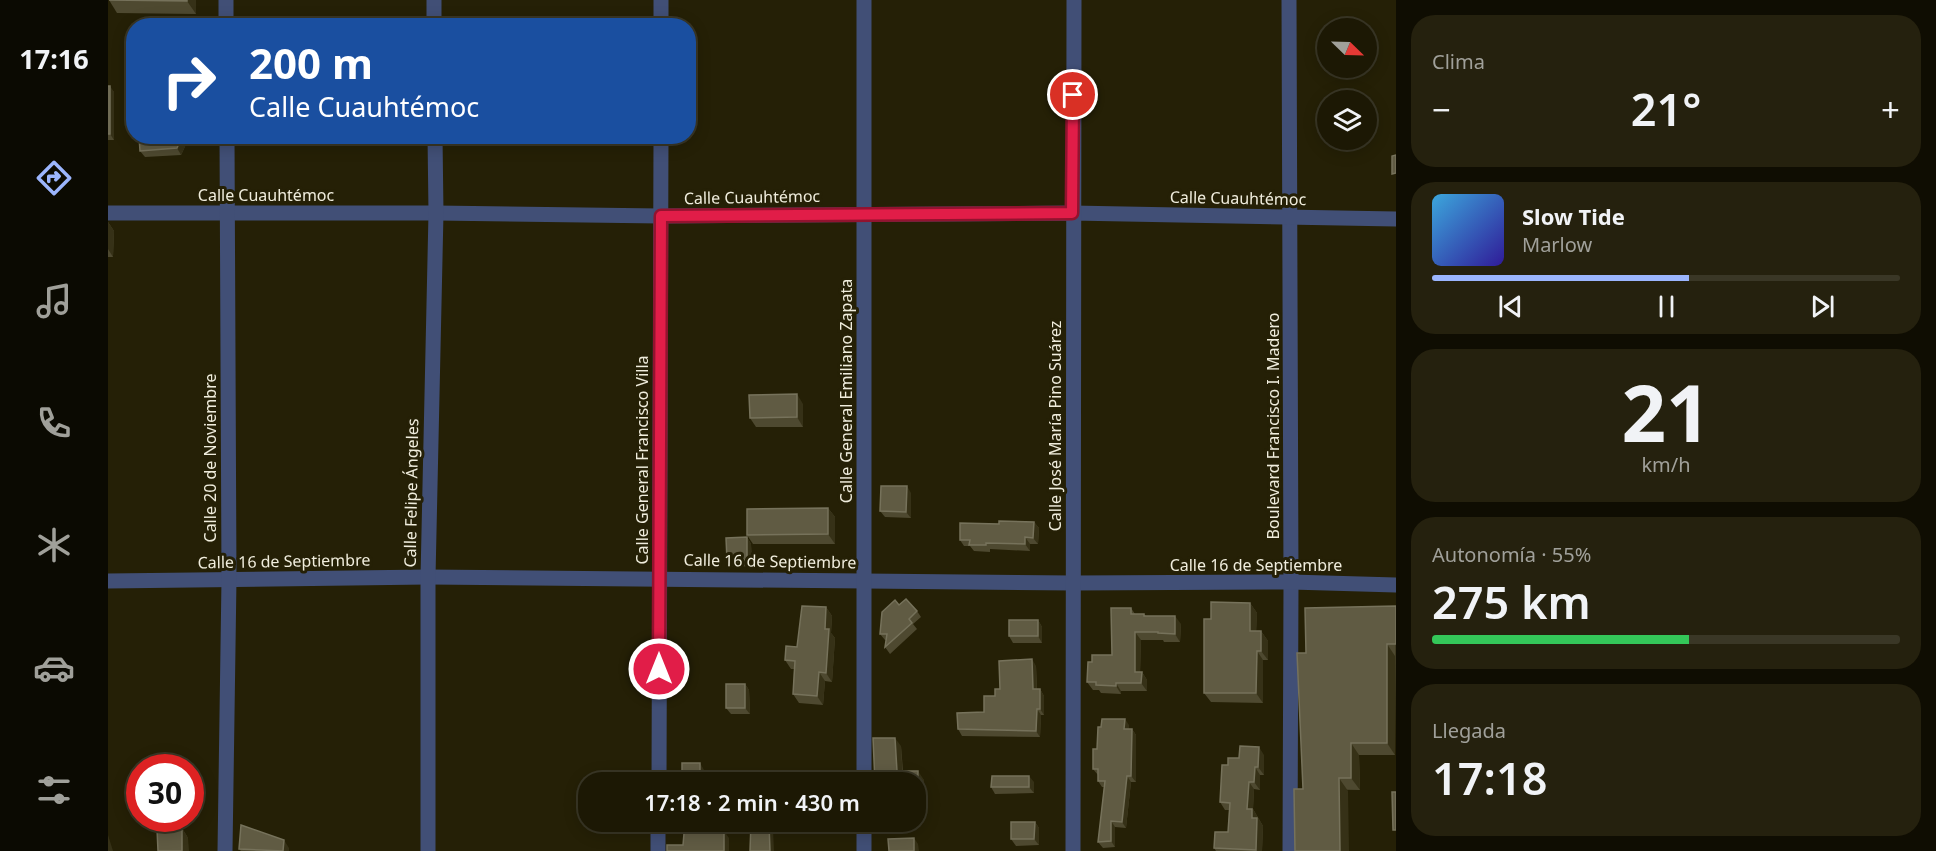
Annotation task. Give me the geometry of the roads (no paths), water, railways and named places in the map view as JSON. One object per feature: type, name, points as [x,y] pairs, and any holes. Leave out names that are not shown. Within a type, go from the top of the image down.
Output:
[{"type":"street","points":[[226,0],[226,18]]},
{"type":"street","points":[[434,0],[434,18]]},
{"type":"street","points":[[661,0],[661,18]]},
{"type":"street","name":"Calle General Emiliano Zapata","points":[[864,0],[864,772]]},
{"type":"street","name":"Calle José María Pino Suárez","points":[[1073,851],[1075,781],[1072,213],[1074,0]]},
{"type":"street","name":"Boulevard Francisco I. Madero","points":[[1289,0],[1290,851]]},
{"type":"street","name":"Calle 20 de Noviembre","points":[[225,851],[229,579],[227,144]]},
{"type":"street","name":"Calle Felipe Ángeles","points":[[428,851],[428,577],[436,213],[435,144]]},
{"type":"street","name":"Calle General Francisco Villa","points":[[659,772],[661,144]]},
{"type":"street","name":"Calle Cuauhtémoc","points":[[108,213],[661,216],[1072,213],[1396,219]]},
{"type":"street","name":"Calle 16 de Septiembre","points":[[108,581],[428,577],[1073,583],[1291,582],[1396,585]]},
{"type":"street","points":[[658,832],[658,851]]},
{"type":"street","points":[[864,832],[864,851]]}]
